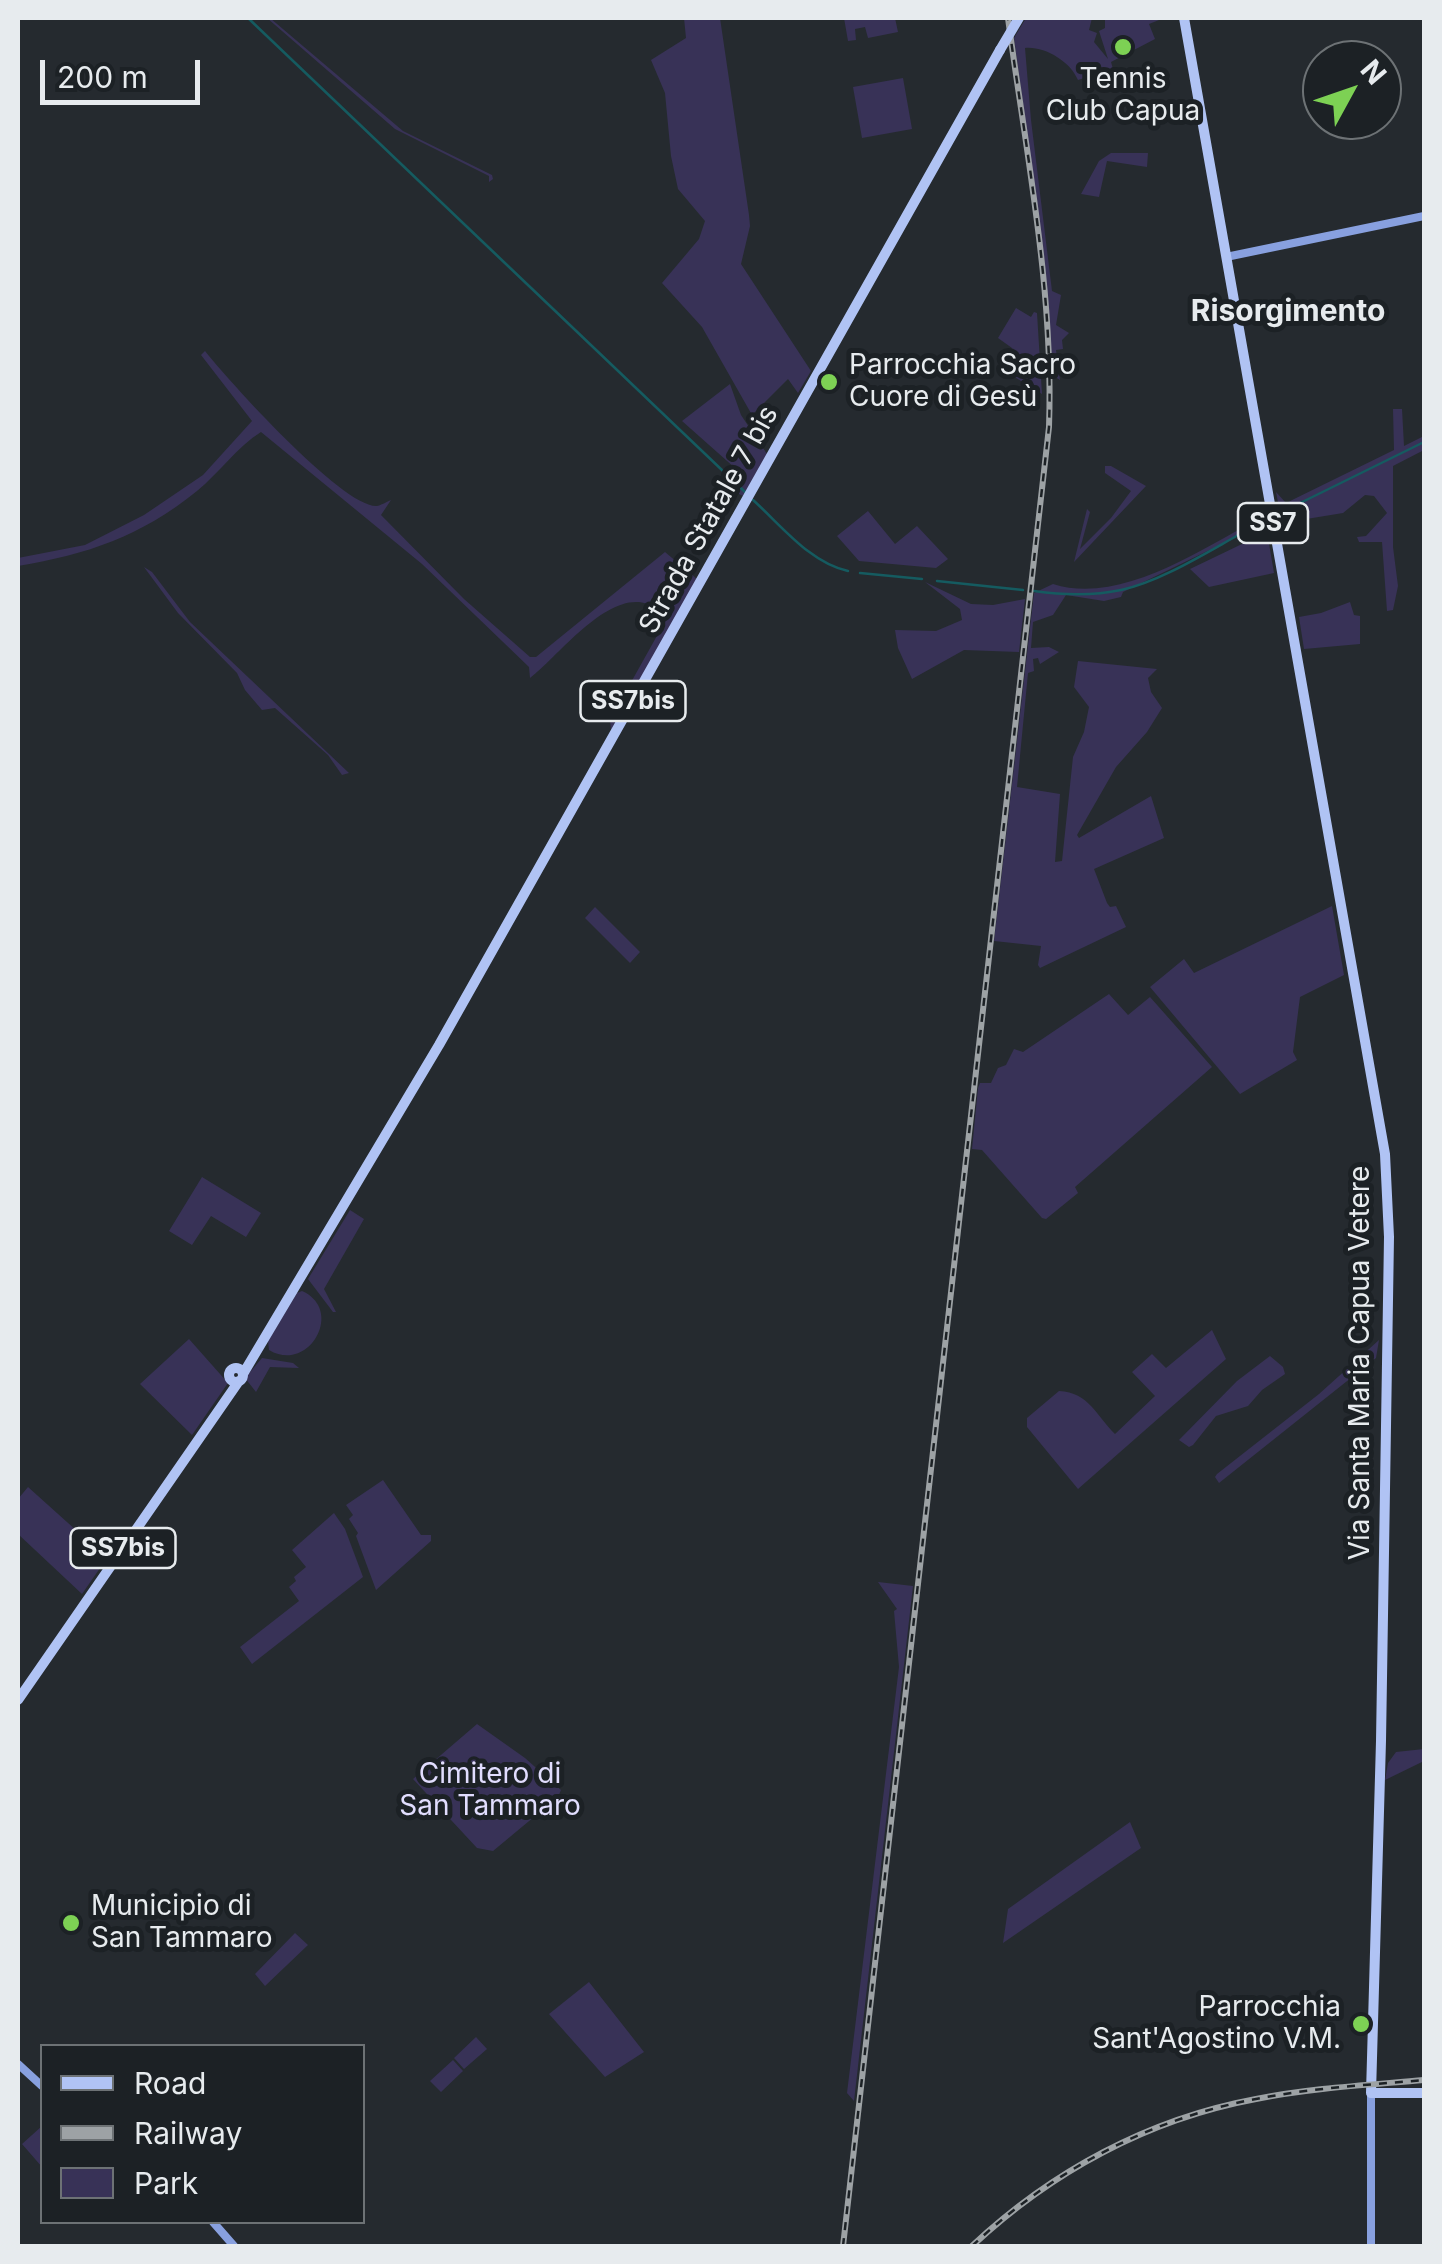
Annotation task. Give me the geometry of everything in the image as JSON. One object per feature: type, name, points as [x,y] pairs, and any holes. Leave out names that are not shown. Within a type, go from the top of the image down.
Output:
[{"type":"main road","name":"Strada Statale 7 bis","points":[[18,1700],[228,1396],[237,1376],[256,1354],[439,1045],[1019,18]]},
{"type":"main road","name":"Via Santa Maria Capua Vetere","points":[[1184,18],[1387,1174],[1382,1728],[1371,2092]]},
{"type":"main road","points":[[1371,2092],[1424,2094]]},
{"type":"street","points":[[1226,257],[1424,216]]},
{"type":"street","points":[[18,2064],[40,2084]]},
{"type":"street","name":"Via Santa Maria Capua Vetere","points":[[1370,2246],[1371,2092]]},
{"type":"street","points":[[215,2224],[234,2246]]},
{"type":"green space","points":[[267,18],[403,131],[492,175],[493,179],[489,182],[489,176],[395,129]]},
{"type":"green space","points":[[684,18],[720,18],[750,226],[741,264],[811,371],[798,393],[788,379],[752,415],[702,327],[662,283],[699,239],[705,221],[678,189],[665,93],[651,60],[686,38]]},
{"type":"green space","points":[[844,18],[895,18],[898,32],[868,38],[865,27],[855,29],[856,40],[848,41]]},
{"type":"green space","points":[[1026,18],[1092,18],[1089,30],[1097,33],[1094,42],[1108,59],[1099,31],[1105,28],[1105,18],[1164,18],[1149,24],[1155,39],[1111,62],[1113,69],[1078,80],[1056,56],[1025,48],[1052,291],[1061,295],[1056,325],[1069,333],[1062,340],[1063,349],[1056,350],[1060,380],[1052,375],[1044,257],[1014,38]]},
{"type":"green space","points":[[903,78],[912,129],[862,138],[853,87]]},
{"type":"green space","points":[[1111,153],[1148,153],[1147,167],[1107,161],[1099,197],[1081,194],[1099,161]]},
{"type":"green space","points":[[1016,308],[1031,317],[1037,313],[1042,394],[1000,368],[1012,348],[998,338]]},
{"type":"green space","points":[[205,351],[287,440],[339,487],[377,506],[391,500],[381,515],[464,599],[530,657],[536,657],[665,552],[697,579],[611,730],[610,720],[668,616],[639,602],[610,610],[530,678],[529,667],[422,564],[261,432],[197,491],[134,532],[67,556],[18,566],[18,558],[85,545],[144,515],[203,475],[252,421],[201,355]]},
{"type":"green space","points":[[730,384],[741,415],[767,454],[743,496],[735,492],[744,476],[682,421]]},
{"type":"green space","points":[[1393,409],[1402,409],[1404,446],[1424,436],[1424,450],[1393,466],[1393,547],[1398,586],[1393,610],[1387,611],[1382,542],[1359,542],[1357,537],[1366,536],[1387,513],[1374,496],[1365,495],[1343,513],[1282,523],[1276,492],[1286,503],[1394,450]]},
{"type":"green space","points":[[1105,466],[1146,486],[1074,562],[1087,509],[1090,512],[1080,549],[1131,491],[1105,473]]},
{"type":"green space","points":[[868,511],[895,544],[917,526],[948,559],[936,568],[859,561],[837,536]]},
{"type":"green space","points":[[1264,516],[1265,523],[1123,592],[1121,597],[1104,601],[1066,595],[1053,615],[1033,622],[1031,648],[1049,647],[1059,652],[1040,664],[1038,658],[1033,659],[1034,671],[1028,673],[1017,787],[1060,794],[1055,862],[1062,861],[1073,757],[1089,707],[1074,687],[1078,661],[1157,669],[1148,678],[1151,692],[1162,708],[1116,767],[1077,835],[1079,838],[1151,796],[1164,838],[1094,869],[1107,903],[1116,906],[1126,927],[1040,968],[1041,946],[994,941],[1034,593],[1053,584],[1079,589],[1134,580],[1189,557]]},
{"type":"green space","points":[[1267,532],[1274,573],[1209,587],[1190,569]]},
{"type":"green space","points":[[144,567],[190,622],[349,773],[342,775],[328,755],[275,708],[262,710],[237,673],[178,613]]},
{"type":"green space","points":[[925,582],[971,604],[993,605],[1025,599],[1019,652],[964,650],[912,679],[898,648],[895,630],[936,631],[962,620],[960,609]]},
{"type":"green space","points":[[1350,602],[1354,615],[1360,616],[1360,644],[1304,649],[1299,617]]},
{"type":"green space","points":[[1332,906],[1344,975],[1300,997],[1293,1052],[1297,1060],[1240,1094],[1150,987],[1184,959],[1194,973]]},
{"type":"green space","points":[[595,907],[640,952],[630,963],[585,918]]},
{"type":"green space","points":[[1109,994],[1128,1015],[1150,997],[1212,1067],[1075,1187],[1078,1193],[1046,1219],[1042,1218],[982,1150],[972,1149],[978,1088],[980,1083],[991,1083],[1014,1049],[1023,1052]]},
{"type":"green space","points":[[202,1177],[261,1213],[246,1237],[211,1216],[192,1245],[169,1231]]},
{"type":"green space","points":[[350,1210],[364,1219],[324,1289],[333,1312],[308,1279]]},
{"type":"green space","points":[[302,1291],[315,1300],[321,1312],[317,1337],[297,1354],[269,1350],[268,1341],[297,1293]]},
{"type":"green space","points":[[1212,1330],[1226,1359],[1078,1489],[1027,1427],[1027,1418],[1059,1391],[1078,1396],[1092,1406],[1115,1434],[1155,1396],[1132,1372],[1152,1354],[1166,1368]]},
{"type":"green space","points":[[189,1339],[228,1383],[192,1435],[140,1384]]},
{"type":"green space","points":[[1379,1340],[1376,1358],[1219,1483],[1217,1474],[1319,1394]]},
{"type":"green space","points":[[1270,1356],[1285,1374],[1248,1406],[1216,1416],[1193,1445],[1189,1447],[1179,1440],[1237,1381]]},
{"type":"green space","points":[[262,1358],[293,1363],[299,1368],[270,1367],[256,1392],[245,1378]]},
{"type":"green space","points":[[383,1480],[421,1535],[431,1535],[431,1541],[376,1590],[358,1533],[349,1519],[353,1515],[346,1505]]},
{"type":"green space","points":[[28,1487],[107,1558],[82,1594],[18,1534],[18,1499]]},
{"type":"green space","points":[[334,1513],[345,1529],[363,1577],[252,1664],[240,1647],[299,1601],[289,1587],[306,1567],[292,1550]]},
{"type":"green space","points":[[878,1582],[913,1586],[854,2101],[847,2093],[899,1667],[894,1611],[897,1609]]},
{"type":"green space","name":"Cimitero di San Tammaro","points":[[477,1724],[561,1790],[558,1797],[493,1851],[477,1848],[413,1779]]},
{"type":"green space","points":[[1424,1749],[1424,1761],[1385,1780],[1388,1763],[1396,1752]]},
{"type":"green space","points":[[1130,1822],[1141,1848],[1003,1943],[1008,1909]]},
{"type":"green space","points":[[295,1933],[308,1945],[265,1986],[255,1974]]},
{"type":"green space","points":[[589,1982],[644,2052],[605,2077],[549,2014]]},
{"type":"green space","points":[[476,2037],[487,2049],[464,2069],[454,2058]]},
{"type":"green space","points":[[453,2060],[463,2071],[441,2092],[430,2081]]},
{"type":"green space","points":[[40,2128],[40,2165],[22,2144]]},
{"type":"waterway","points":[[248,18],[745,492]]},
{"type":"waterway","points":[[1286,510],[1424,442]]},
{"type":"waterway","points":[[753,500],[809,552],[848,571]]},
{"type":"waterway","points":[[1034,591],[1089,594],[1138,585],[1173,571],[1257,525]]},
{"type":"waterway","points":[[860,573],[922,579]]},
{"type":"waterway","points":[[937,581],[1023,590]]},
{"type":"railway","points":[[843,2246],[1049,427],[1043,273],[1008,18]]},
{"type":"railway","points":[[972,2246],[1002,2219],[1068,2172],[1177,2120],[1277,2095],[1424,2080]]},
{"type":"place","name":"Tennis Club Capua","points":[[1123,47]]},
{"type":"place","name":"Parrocchia Sacro Cuore di Gesù","points":[[829,382]]},
{"type":"place","name":"Municipio di San Tammaro","points":[[71,1923]]},
{"type":"place","name":"Parrocchia Sant'Agostino V.M.","points":[[1361,2024]]},
{"type":"district","name":"Risorgimento","points":[[1288,312]]}]
